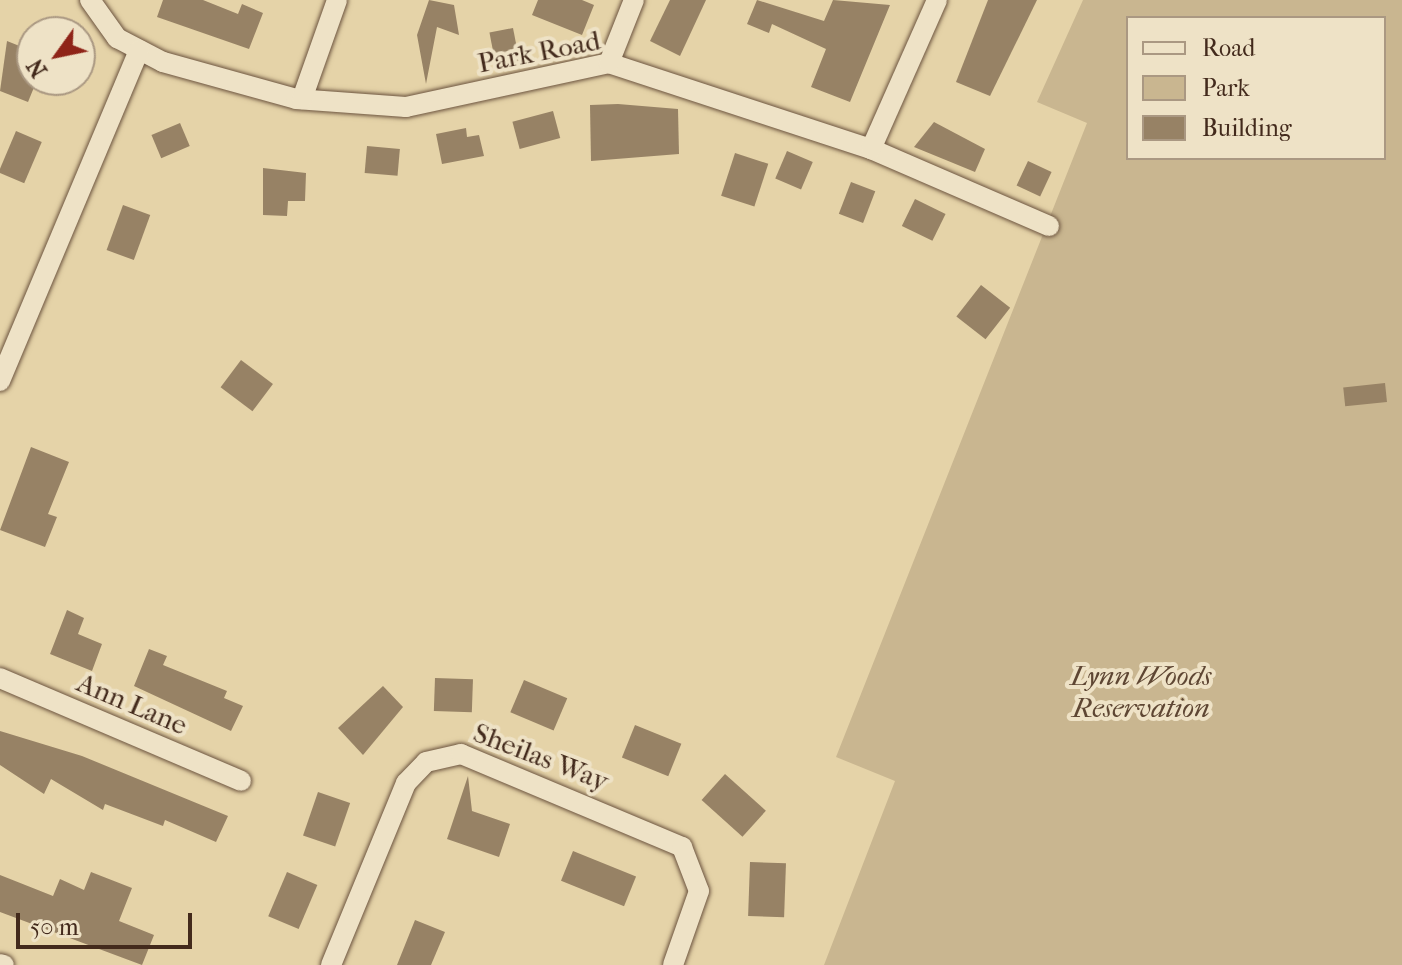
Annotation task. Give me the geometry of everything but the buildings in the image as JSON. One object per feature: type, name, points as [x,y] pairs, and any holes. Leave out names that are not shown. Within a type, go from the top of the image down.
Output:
[{"type":"street","name":"Park Road","points":[[90,0],[117,38],[139,50],[302,99],[406,107],[609,63],[871,149],[1049,226]]},
{"type":"street","points":[[302,99],[337,0]]},
{"type":"street","points":[[609,63],[634,0]]},
{"type":"street","points":[[871,149],[937,0]]},
{"type":"street","points":[[0,381],[139,50]]},
{"type":"street","name":"Ann Lane","points":[[0,678],[241,781]]},
{"type":"street","name":"Sheilas Way","points":[[331,965],[406,783],[426,762],[461,754],[682,847],[699,891],[673,965]]},
{"type":"green space","name":"Lynn Woods Reservation","points":[[1083,0],[1402,0],[1402,965],[824,965],[895,781],[836,757],[1087,123],[1037,102]]}]
